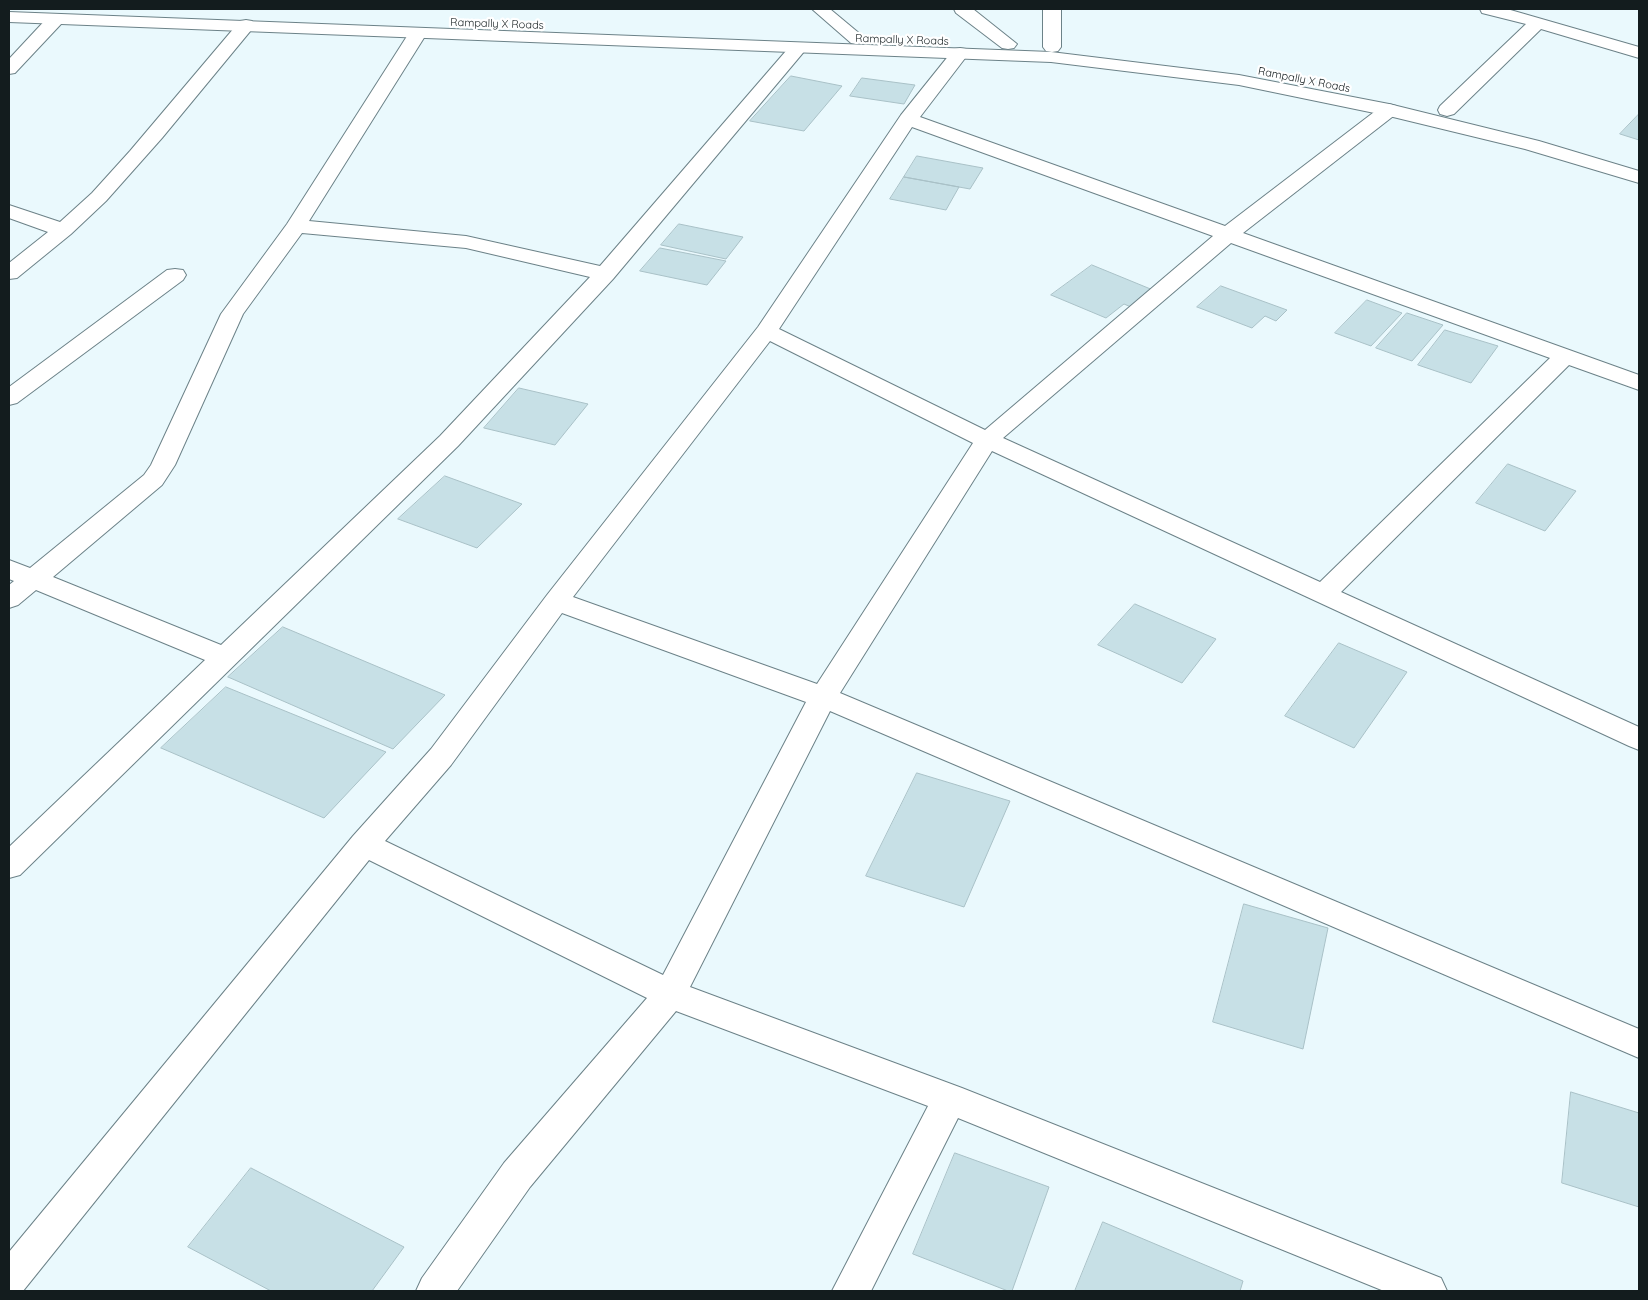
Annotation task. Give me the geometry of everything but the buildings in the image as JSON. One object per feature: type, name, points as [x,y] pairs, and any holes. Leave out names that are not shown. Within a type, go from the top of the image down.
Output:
[{"type":"street","name":"Rampally X Roads","points":[[153,9],[247,15],[1052,47],[1197,62],[1304,79],[1447,110],[1639,161]]},
{"type":"street","points":[[820,9],[857,39]]},
{"type":"street","points":[[962,9],[1008,44]]},
{"type":"street","points":[[1052,9],[1052,47]]},
{"type":"street","points":[[1488,9],[1538,22],[1639,53]]},
{"type":"street","points":[[9,273],[64,230],[99,197],[155,135],[247,15]]},
{"type":"street","points":[[9,16],[56,19],[247,15],[418,33],[1052,57],[1239,80],[1389,110],[1532,145],[1639,177]]},
{"type":"street","points":[[9,69],[56,19]]},
{"type":"street","points":[[1447,110],[1538,22]]},
{"type":"street","points":[[9,599],[152,480],[163,465],[232,314],[296,226],[418,33]]},
{"type":"street","points":[[9,866],[449,441],[605,274],[798,48]]},
{"type":"street","points":[[9,1280],[364,844],[441,757],[556,601],[766,331],[908,119],[960,53]]},
{"type":"street","points":[[435,1291],[517,1175],[670,994],[823,697],[986,440],[1228,234],[1389,110]]},
{"type":"street","points":[[908,119],[1639,383]]},
{"type":"street","points":[[9,211],[64,230]]},
{"type":"street","points":[[296,226],[466,242],[605,274]]},
{"type":"street","points":[[9,398],[174,275]]},
{"type":"street","points":[[766,331],[986,440],[1639,739]]},
{"type":"street","points":[[1322,595],[1565,356]]},
{"type":"street","points":[[9,569],[225,657]]},
{"type":"street","points":[[556,601],[823,697],[1639,1044]]},
{"type":"street","points":[[364,844],[670,994],[950,1099],[1428,1291]]},
{"type":"street","points":[[851,1291],[950,1099]]}]
